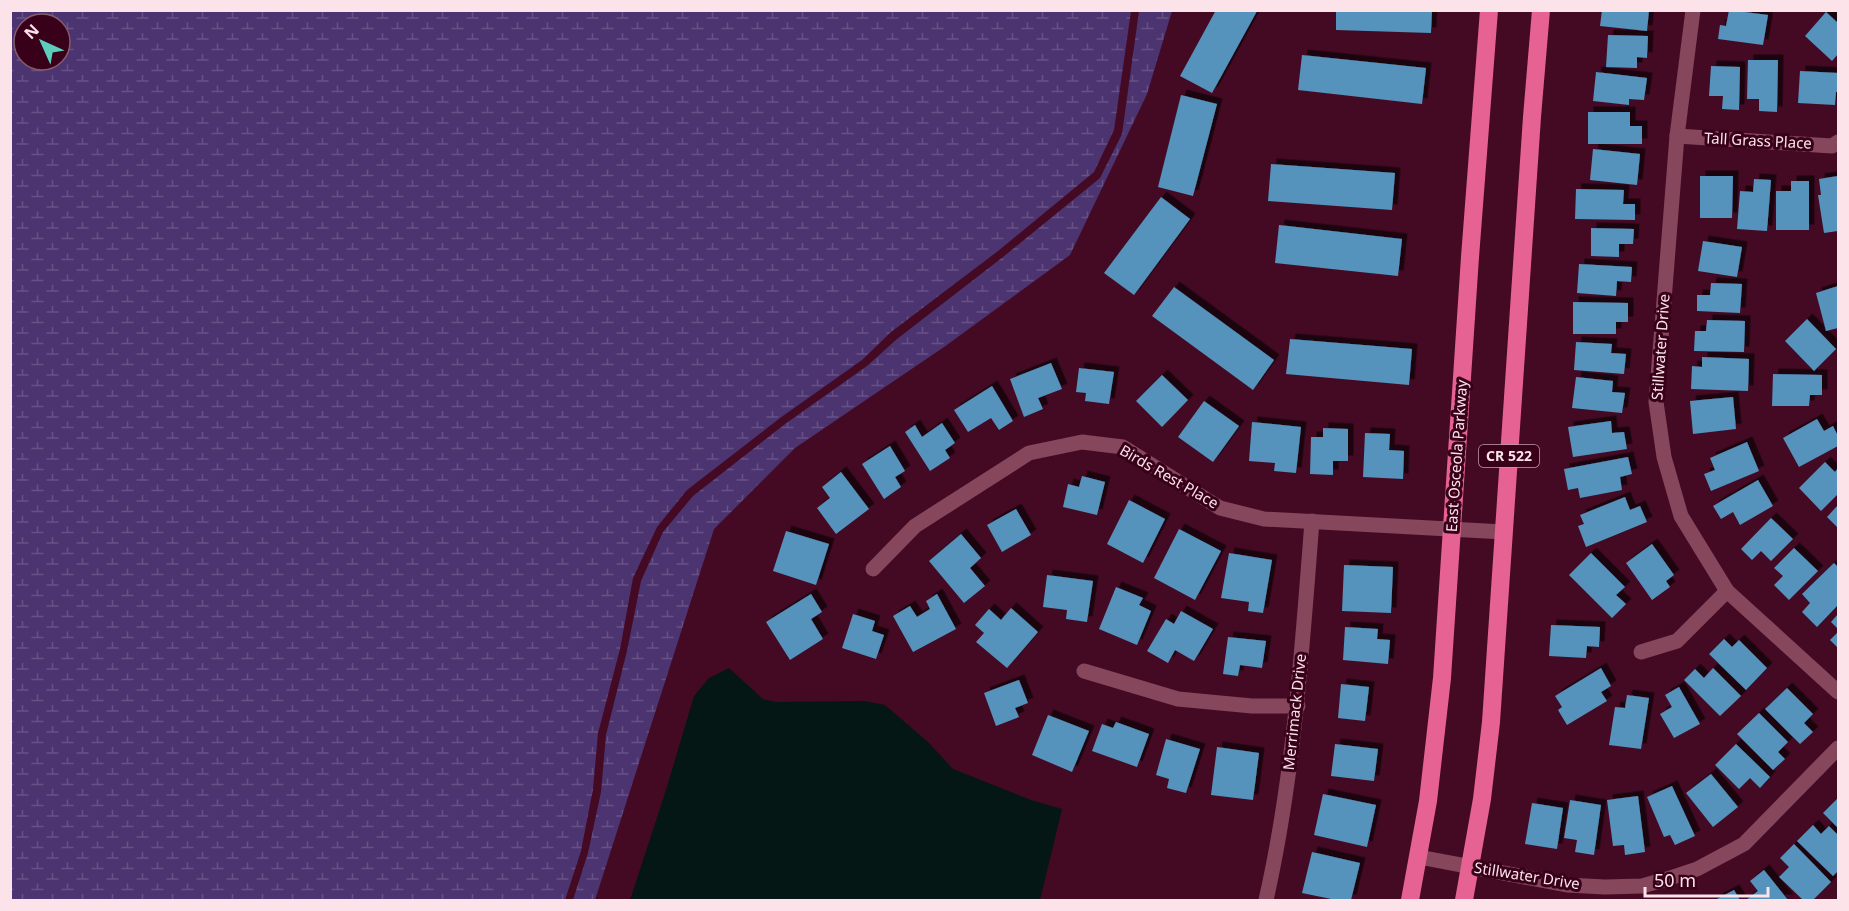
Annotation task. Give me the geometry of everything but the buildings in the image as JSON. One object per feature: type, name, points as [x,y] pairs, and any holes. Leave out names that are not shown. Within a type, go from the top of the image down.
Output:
[{"type":"main road","name":"East Osceola Parkway","points":[[1410,900],[1419,857],[1436,735],[1489,10]]},
{"type":"main road","name":"CR 522","points":[[1464,900],[1471,867],[1491,722],[1541,10]]},
{"type":"street","name":"Stillwater Drive","points":[[1693,10],[1677,136],[1656,402],[1664,457],[1681,516],[1727,591],[1839,692]]},
{"type":"street","name":"Tall Grass Place","points":[[1677,136],[1832,146],[1839,142]]},
{"type":"street","name":"Birds Rest Place","points":[[873,568],[915,526],[1029,453],[1082,441],[1123,447],[1220,507],[1264,519],[1504,532]]},
{"type":"street","name":"Merrimack Drive","points":[[1266,900],[1280,839],[1298,706],[1312,521]]},
{"type":"street","points":[[1641,652],[1677,641],[1727,591]]},
{"type":"street","points":[[1084,671],[1178,699],[1252,706],[1298,706]]},
{"type":"street","name":"Stillwater Drive","points":[[1419,857],[1567,885],[1605,887],[1642,885],[1667,879],[1697,869],[1744,844],[1839,748]]},
{"type":"green space","points":[[10,11],[1131,11],[1114,130],[1094,172],[998,251],[891,332],[862,360],[780,418],[687,490],[657,527],[633,578],[620,649],[598,733],[593,789],[581,851],[565,900],[11,900]]},
{"type":"green space","points":[[1139,11],[1172,11],[1147,94],[1070,255],[944,347],[795,448],[714,529],[595,900],[573,900],[588,853],[601,792],[606,735],[627,651],[641,581],[663,532],[693,496],[785,424],[867,366],[897,339],[1100,178],[1122,134]]},
{"type":"shaded area","points":[[729,668],[763,699],[776,702],[864,701],[885,705],[928,742],[953,769],[1031,800],[1062,809],[1040,900],[630,900],[694,696],[709,678]]}]
